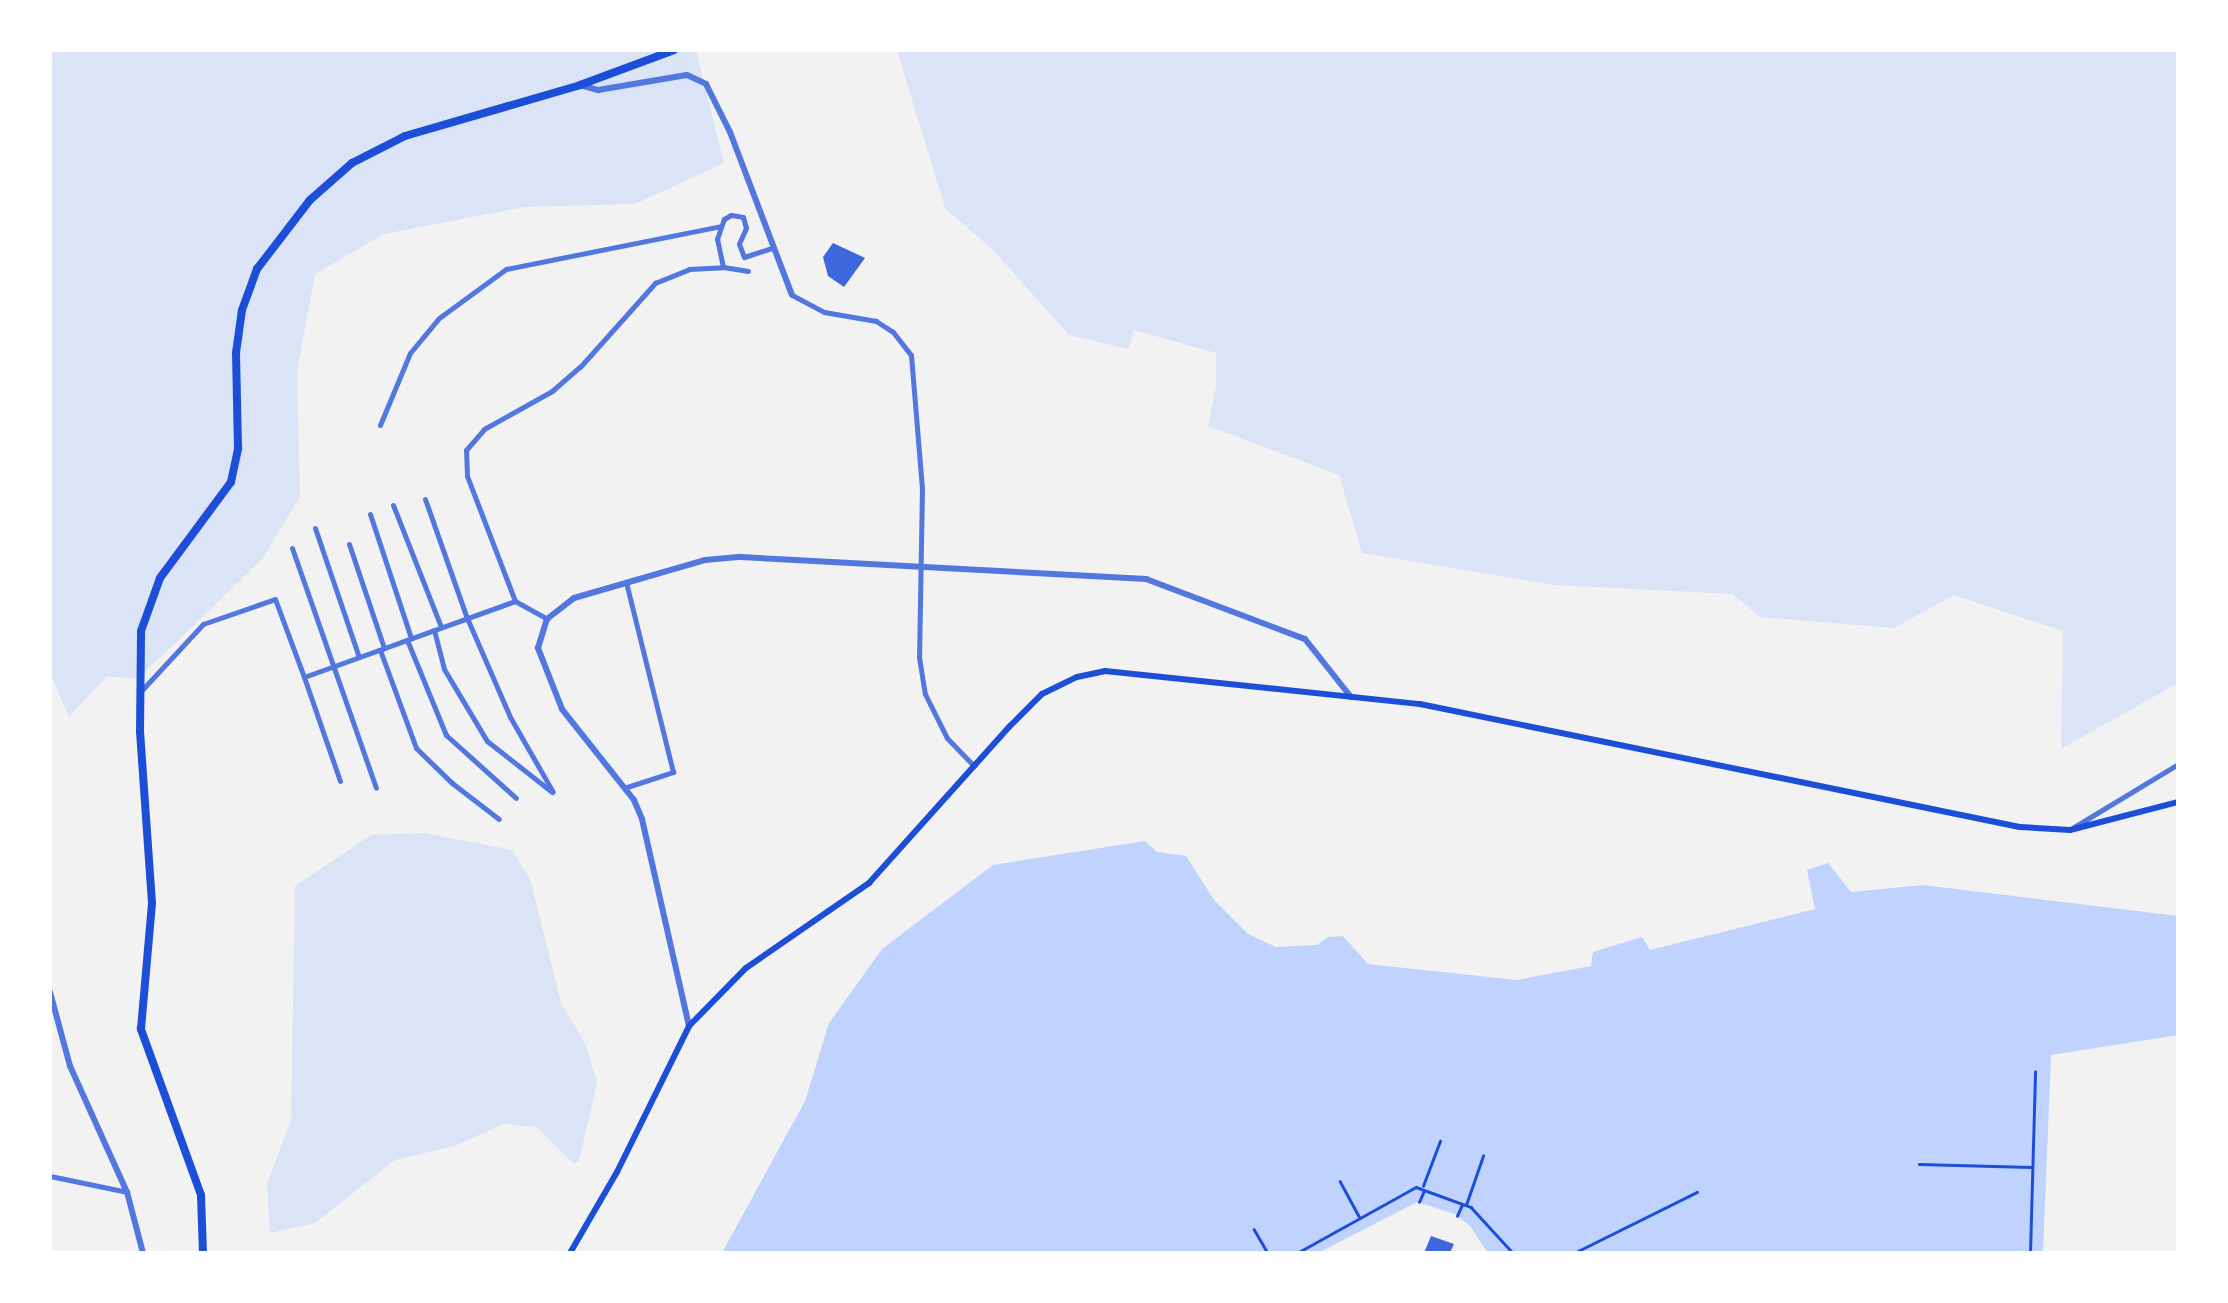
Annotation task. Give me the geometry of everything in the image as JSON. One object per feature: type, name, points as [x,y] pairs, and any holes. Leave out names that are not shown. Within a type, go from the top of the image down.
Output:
[{"type":"main road","points":[[204,1253],[200,1195],[141,1030],[152,903],[139,693],[142,630],[160,578],[217,507],[231,482],[238,448],[236,353],[242,310],[256,269],[310,200],[352,162],[405,136],[580,85],[674,50]]},
{"type":"main road","points":[[570,1253],[618,1172],[689,1026],[746,968],[869,882],[1042,694],[1077,678],[1105,672],[1420,704],[2020,827],[2070,830],[2178,802]]},
{"type":"street","points":[[580,85],[598,90],[687,75],[706,84],[730,132],[792,295],[824,312],[876,321],[893,332],[911,355],[923,565],[919,658],[924,694],[948,738],[974,766]]},
{"type":"street","points":[[723,267],[717,239],[731,214],[743,217],[746,228],[738,244],[744,257],[771,248]]},
{"type":"street","points":[[380,425],[410,353],[439,318],[506,270],[721,226]]},
{"type":"street","points":[[547,619],[515,600],[467,476],[466,450],[484,429],[552,390],[580,368],[656,283],[689,269],[723,267],[748,271]]},
{"type":"street","points":[[393,506],[437,629],[444,669],[486,741],[553,792],[510,717],[467,618],[425,499]]},
{"type":"street","points":[[370,514],[409,639],[446,735],[516,798]]},
{"type":"street","points":[[315,528],[358,657]]},
{"type":"street","points":[[349,544],[416,748],[452,784],[499,820]]},
{"type":"street","points":[[292,548],[376,788]]},
{"type":"street","points":[[689,1026],[642,819],[624,788],[562,709],[538,648],[547,619],[574,598],[705,560],[741,557],[1146,579],[1305,638],[1351,697]]},
{"type":"street","points":[[624,788],[673,772],[626,582]]},
{"type":"street","points":[[139,693],[203,624],[275,599],[340,781]]},
{"type":"street","points":[[304,677],[515,600]]},
{"type":"street","points":[[2070,830],[2178,764]]},
{"type":"street","points":[[50,992],[70,1066],[126,1192],[144,1253]]},
{"type":"street","points":[[50,1176],[126,1192]]},
{"type":"path","points":[[2030,1253],[2035,1072]]},
{"type":"path","points":[[1419,1202],[1440,1140]]},
{"type":"path","points":[[1457,1216],[1484,1156]]},
{"type":"path","points":[[1919,1164],[2032,1166]]},
{"type":"path","points":[[1340,1181],[1360,1218]]},
{"type":"path","points":[[1296,1253],[1416,1187],[1464,1204],[1512,1253]]},
{"type":"path","points":[[1574,1253],[1697,1192]]},
{"type":"path","points":[[1254,1229],[1268,1253]]},
{"type":"shaded area","points":[[50,50],[696,50],[724,163],[635,204],[524,207],[384,234],[315,274],[297,371],[300,497],[262,559],[183,636],[137,679],[107,676],[69,717],[50,673]]},
{"type":"shaded area","points":[[897,50],[2178,50],[2178,683],[2061,749],[2063,631],[1954,595],[1894,628],[1760,617],[1732,594],[1554,585],[1362,553],[1339,475],[1208,426],[1216,385],[1216,353],[1134,330],[1128,349],[1069,335],[994,251],[945,208]]},
{"type":"shaded area","points":[[424,833],[512,850],[530,879],[561,1003],[586,1045],[597,1083],[579,1161],[574,1164],[537,1127],[503,1124],[455,1146],[395,1160],[315,1223],[270,1233],[267,1184],[291,1120],[295,886],[371,835]]},
{"type":"water","points":[[1145,841],[1157,852],[1186,856],[1214,900],[1248,934],[1276,947],[1317,945],[1328,937],[1343,936],[1368,964],[1516,980],[1591,966],[1593,952],[1642,937],[1650,950],[1815,909],[1807,870],[1828,863],[1851,892],[1923,885],[2178,916],[2178,1035],[2051,1055],[2043,1253],[1488,1253],[1470,1226],[1455,1214],[1417,1202],[1318,1253],[722,1253],[805,1101],[829,1023],[882,949],[993,865]]},
{"type":"building","points":[[833,243],[865,258],[844,287],[828,276],[823,257]]},
{"type":"building","points":[[1431,1236],[1454,1244],[1450,1253],[1424,1253]]}]
